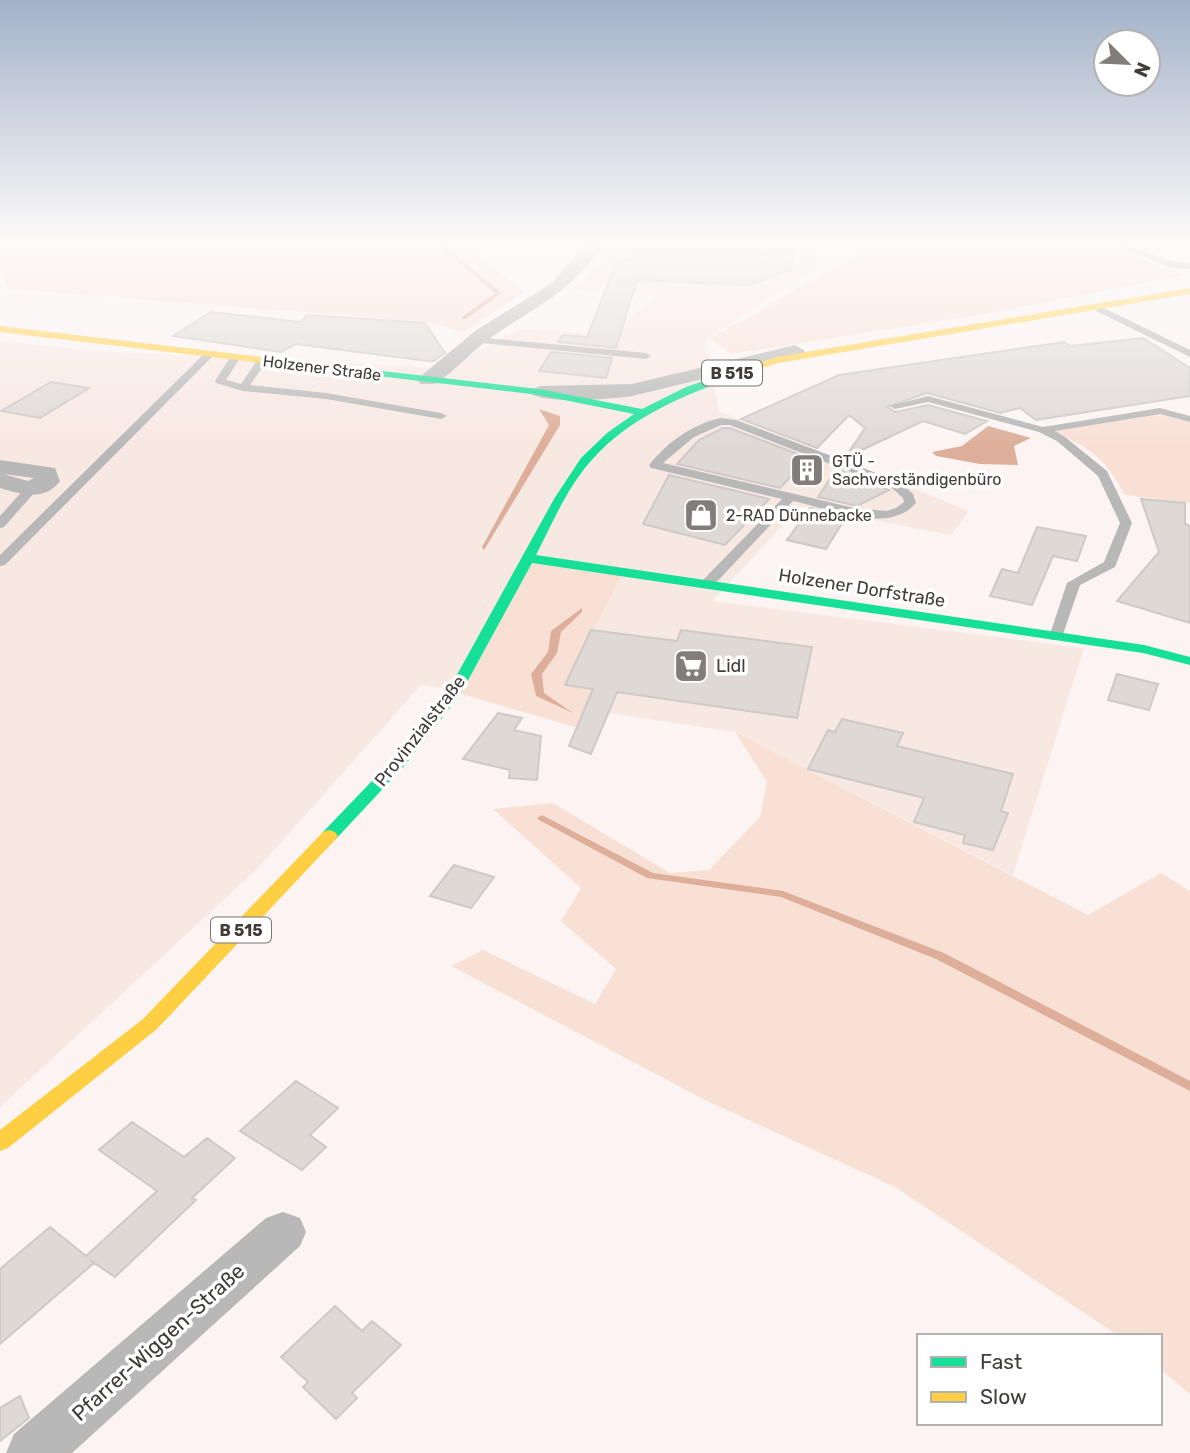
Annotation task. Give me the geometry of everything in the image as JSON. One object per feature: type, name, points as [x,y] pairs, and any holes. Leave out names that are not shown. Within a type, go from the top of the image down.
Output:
[{"type":"main road","name":"Provinzialstraße","points":[[0,1142],[150,1024],[390,771],[455,692],[527,558],[585,460],[611,435],[643,413],[690,388],[776,360],[1080,312]]},
{"type":"main road","name":"Holzener Straße","points":[[0,329],[208,356],[539,392],[643,413]]},
{"type":"main road","name":"Holzener Dorfstraße","points":[[527,558],[1144,649],[1190,661]]},
{"type":"street","points":[[428,380],[476,340],[523,312]]},
{"type":"street","name":"Provinzialstraße","points":[[539,392],[607,393],[632,390],[758,358],[809,349],[827,350]]},
{"type":"street","points":[[0,467],[47,473],[48,481],[31,489],[0,481]]},
{"type":"street","name":"Pfarrer-Wiggen-Straße","points":[[33,1453],[283,1231]]},
{"type":"lane","points":[[1105,312],[1190,354]]},
{"type":"lane","points":[[476,340],[646,356]]},
{"type":"lane","points":[[0,562],[208,356]]},
{"type":"lane","points":[[235,358],[220,381],[243,388],[326,396],[441,416]]},
{"type":"lane","points":[[243,388],[262,361]]},
{"type":"lane","points":[[895,406],[928,399],[1043,430],[1061,439],[1103,474],[1126,523],[1110,564],[1074,583],[1056,637]]},
{"type":"lane","points":[[1043,430],[1160,411],[1190,419]]},
{"type":"lane","points":[[725,420],[896,485],[909,496],[911,503],[901,511],[868,515],[819,501],[790,497],[668,468],[655,465],[679,443],[710,422],[725,420]]},
{"type":"lane","points":[[0,524],[31,489]]},
{"type":"lane","points":[[706,585],[790,497]]},
{"type":"shaded area","points":[[299,312],[494,312],[463,332],[429,322]]},
{"type":"shaded area","points":[[637,312],[749,312],[705,340],[719,411],[969,511],[951,535],[801,506],[712,601],[1084,648],[1013,875],[735,732],[421,685],[258,868],[0,1107],[0,341],[94,351],[445,368],[520,329],[606,334]]},
{"type":"shaded area","points":[[757,312],[995,312],[732,354],[710,339]]},
{"type":"shaded area","points":[[539,409],[560,416],[560,425],[484,550],[482,547],[549,425]]},
{"type":"shaded area","points":[[1157,414],[1190,422],[1190,503],[1125,495],[1103,462],[1087,449],[1052,431]]},
{"type":"shaded area","points":[[988,426],[1031,438],[1014,446],[1018,465],[980,464],[936,456],[932,452],[962,446]]},
{"type":"shaded area","points":[[527,558],[622,574],[565,684],[593,689],[578,728],[455,692]]},
{"type":"shaded area","points":[[582,608],[582,612],[561,632],[557,653],[542,674],[544,693],[573,713],[536,696],[531,674],[548,652],[551,631]]},
{"type":"shaded area","points":[[735,732],[1088,915],[1161,873],[1190,891],[1190,1394],[1162,1371],[1162,1334],[1116,1334],[895,1187],[707,1101],[451,966],[483,950],[595,1004],[616,969],[561,921],[581,888],[493,809],[553,803],[670,873],[709,870],[760,817],[767,782]]},
{"type":"building","points":[[211,312],[300,322],[308,315],[425,323],[445,353],[434,361],[428,361],[296,344],[281,352],[173,336]]},
{"type":"building","points":[[597,312],[627,312],[616,348],[558,342],[563,335],[587,337]]},
{"type":"building","points":[[1143,338],[1190,368],[1190,396],[1036,420],[1020,408],[1000,413],[927,393],[887,407],[896,412],[928,405],[987,421],[965,434],[923,421],[845,458],[865,428],[849,415],[817,448],[741,419],[839,375],[1064,342],[1070,346]]},
{"type":"building","points":[[551,352],[612,358],[606,378],[539,371]]},
{"type":"building","points":[[51,382],[89,388],[40,418],[1,411]]},
{"type":"building","points":[[723,428],[730,428],[808,458],[780,488],[677,464],[699,440]]},
{"type":"building","points":[[837,469],[889,490],[857,506],[818,497]]},
{"type":"building","name":"2-RAD Dünnebacke","points":[[669,475],[769,499],[725,545],[643,524]]},
{"type":"building","points":[[1141,499],[1185,503],[1185,524],[1190,526],[1190,623],[1117,601],[1159,552]]},
{"type":"building","points":[[810,508],[846,517],[826,549],[787,540]]},
{"type":"building","points":[[1037,527],[1086,536],[1077,561],[1053,556],[1032,605],[990,596],[1002,569],[1018,573]]},
{"type":"building","name":"Lidl","points":[[591,630],[677,641],[681,630],[812,647],[797,718],[617,692],[591,754],[569,746],[593,689],[565,685]]},
{"type":"building","points":[[1117,674],[1158,684],[1149,710],[1108,700]]},
{"type":"building","points":[[498,713],[522,718],[514,730],[541,736],[537,780],[509,778],[510,770],[463,759]]},
{"type":"building","points":[[842,719],[903,733],[897,746],[1013,774],[1001,811],[1008,813],[993,850],[963,843],[965,835],[914,822],[924,798],[808,769],[828,730],[835,732]]},
{"type":"building","points":[[454,865],[494,877],[471,908],[430,896]]},
{"type":"building","points":[[296,1081],[338,1108],[310,1135],[326,1147],[302,1170],[240,1131]]},
{"type":"building","points":[[132,1122],[184,1157],[207,1138],[235,1158],[192,1198],[196,1200],[115,1277],[90,1260],[94,1263],[0,1344],[0,1269],[50,1227],[86,1256],[157,1191],[99,1150]]},
{"type":"building","points":[[335,1306],[362,1331],[372,1321],[401,1345],[352,1393],[357,1398],[336,1419],[303,1387],[308,1382],[281,1357]]},
{"type":"building","points":[[20,1396],[29,1418],[0,1441],[0,1408]]},
{"type":"waterway","points":[[464,318],[472,312]]},
{"type":"waterway","points":[[542,818],[651,876],[783,894],[940,956],[1190,1086]]},
{"type":"traffic: fast","points":[[313,366],[539,392],[643,413]]},
{"type":"traffic: fast","points":[[329,836],[399,762],[455,692],[560,499],[585,460],[611,435],[643,413],[690,389],[740,372]]},
{"type":"traffic: fast","points":[[527,558],[1144,649],[1190,661]]},
{"type":"traffic: slow","points":[[740,372],[776,360],[1065,312]]},
{"type":"traffic: slow","points":[[0,329],[313,366]]},
{"type":"traffic: slow","points":[[0,1142],[150,1024],[329,836]]},
{"type":"place","name":"GTÜ - Sachverständigenbüro","points":[[807,470]]},
{"type":"place","name":"2-RAD Dünnebacke","points":[[701,515]]},
{"type":"place","name":"Lidl","points":[[691,666]]}]
